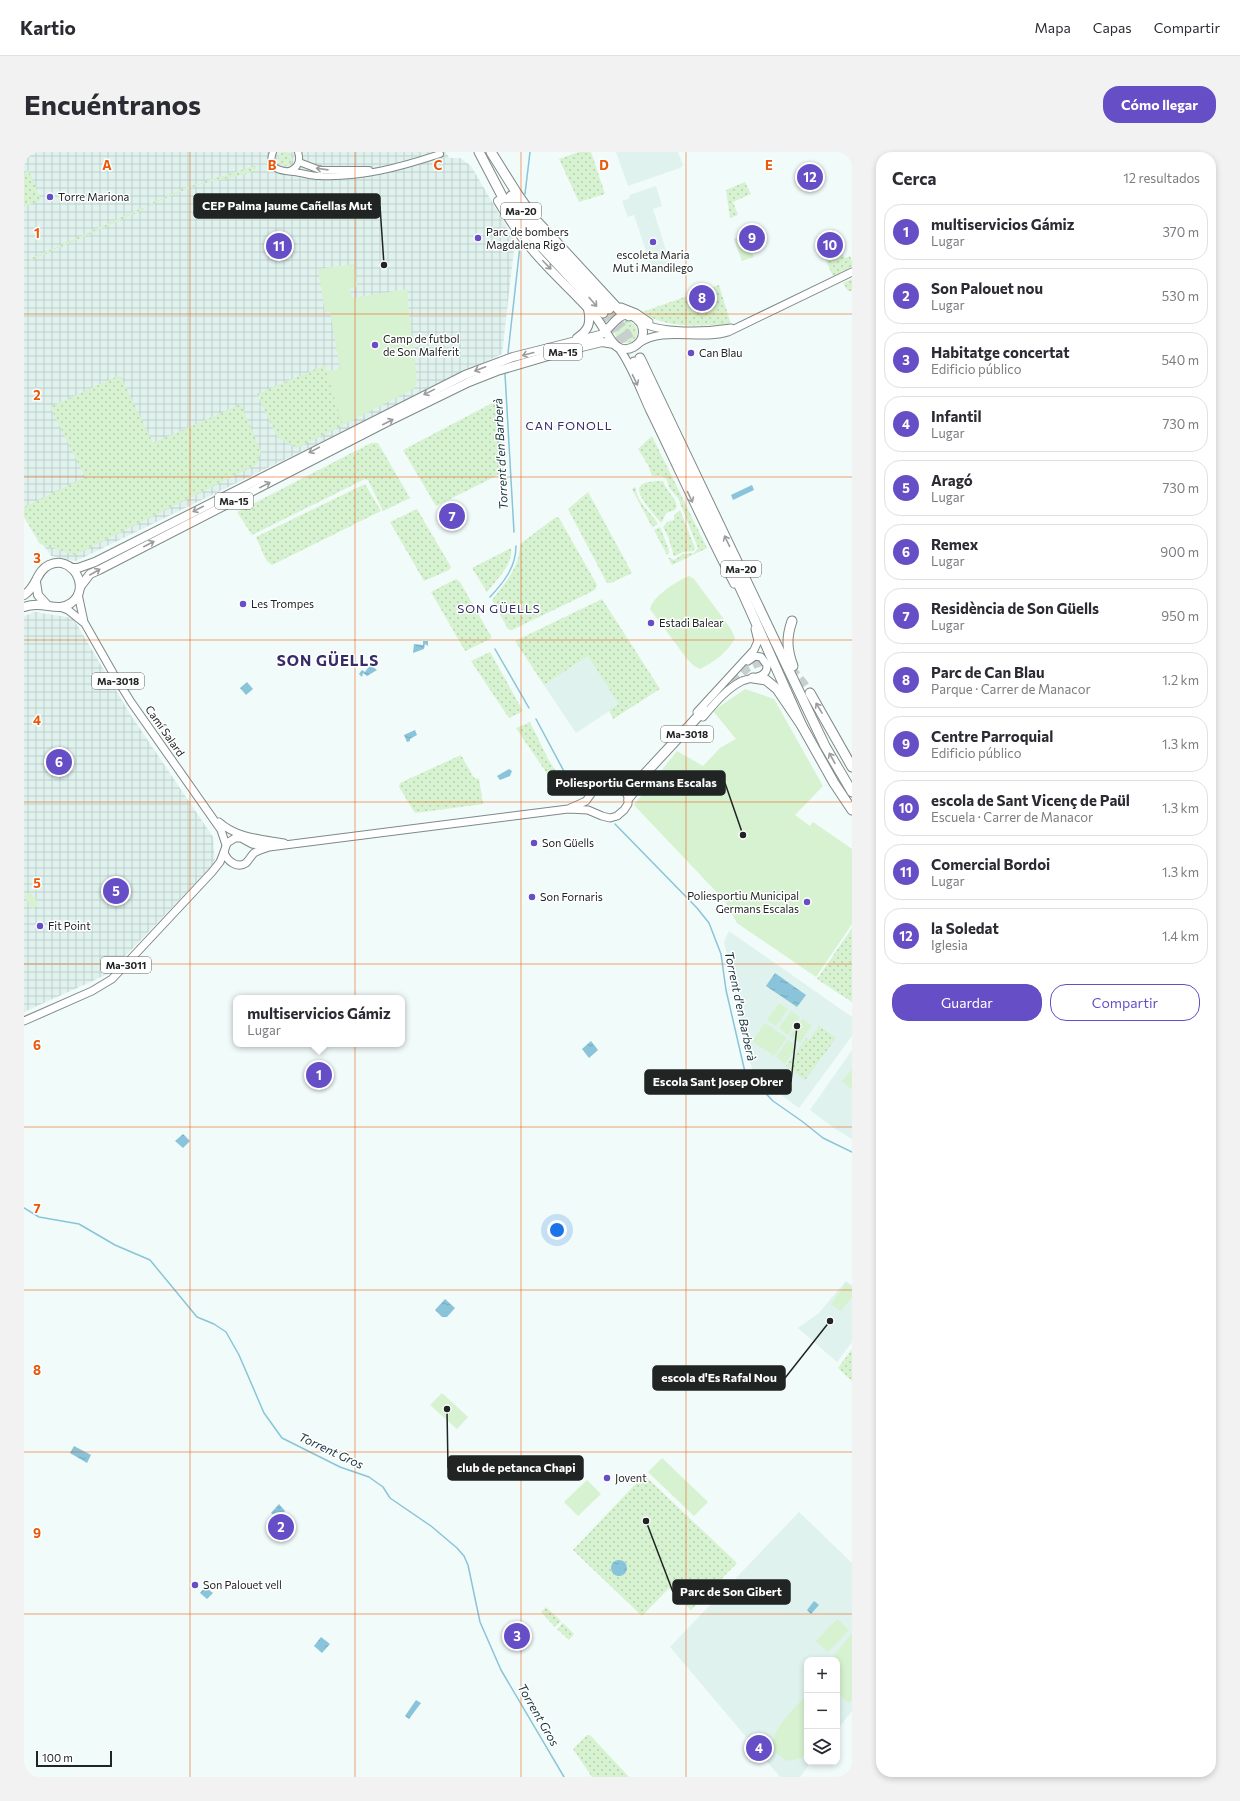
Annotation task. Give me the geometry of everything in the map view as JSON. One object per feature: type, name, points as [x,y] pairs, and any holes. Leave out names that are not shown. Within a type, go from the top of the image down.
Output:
[{"type":"highway","name":"Ma-20","points":[[479,152],[509,207],[525,230],[608,307]]},
{"type":"highway","name":"Ma-20","points":[[490,152],[506,187],[529,221],[546,242],[608,307]]},
{"type":"highway","points":[[490,152],[534,218],[608,307],[619,310],[638,321],[641,325],[643,333],[641,340],[637,344]]},
{"type":"highway","points":[[497,152],[498,163]]},
{"type":"highway","points":[[488,171],[498,201],[529,247],[588,308],[612,336]]},
{"type":"highway","points":[[573,341],[589,327],[590,320],[588,308]]},
{"type":"highway","name":"Ma-15","points":[[60,607],[71,603],[85,580],[94,572],[387,422],[497,370],[602,342],[612,336],[619,317],[629,316]]},
{"type":"highway","name":"Ma-15","points":[[24,595],[29,592],[36,582],[40,572],[49,565],[58,563],[72,568],[78,568],[95,562],[355,429],[465,375],[507,359],[573,341],[598,336],[612,336],[627,349],[637,344]]},
{"type":"highway","name":"Ma-20","points":[[852,792],[825,746],[637,360],[802,726],[834,783],[852,810]]},
{"type":"highway","points":[[743,562],[796,677]]},
{"type":"highway","points":[[72,568],[79,578],[79,590]]},
{"type":"highway","points":[[36,582],[38,595],[47,605]]},
{"type":"highway","points":[[24,607],[33,604],[60,607]]},
{"type":"highway","points":[[792,621],[787,640],[788,651],[805,703]]},
{"type":"highway","points":[[756,631],[786,688]]},
{"type":"highway","points":[[753,678],[764,680],[774,686],[802,726]]},
{"type":"highway","points":[[810,693],[852,767]]},
{"type":"highway","points":[[618,783],[632,784],[641,778],[705,707]]},
{"type":"main road","points":[[637,344],[643,340],[658,335],[718,335],[745,324],[852,272]]},
{"type":"main road","points":[[608,307],[624,309],[638,314],[658,327]]},
{"type":"main road","points":[[638,321],[647,325],[680,331],[729,328],[745,324]]},
{"type":"main road","points":[[612,336],[635,378],[701,519],[756,631],[758,641],[754,650],[705,707]]},
{"type":"main road","name":"Camí Salard","points":[[79,590],[84,622],[131,702],[208,813],[221,830],[235,838]]},
{"type":"main road","name":"Camí Salard","points":[[60,607],[68,610],[84,622]]},
{"type":"main road","points":[[705,707],[752,657],[759,656],[766,662],[767,670],[762,676],[753,678]]},
{"type":"main road","name":"Ma-3018","points":[[225,849],[227,859],[233,863],[243,864],[257,852],[269,847],[568,810],[588,810],[605,818],[614,817],[624,810],[628,800],[636,788],[724,694],[742,681],[753,678]]},
{"type":"main road","name":"Ma-3018","points":[[568,810],[584,803],[596,787],[602,782],[610,781],[618,783]]},
{"type":"main road","points":[[618,783],[627,792],[628,800]]},
{"type":"main road","points":[[591,794],[592,805],[597,814]]},
{"type":"main road","points":[[208,813],[228,830],[235,833],[292,845]]},
{"type":"main road","name":"Camí Salard","points":[[221,830],[225,849]]},
{"type":"main road","points":[[225,849],[229,841],[235,838]]},
{"type":"main road","name":"Ma-3018","points":[[235,838],[241,838],[248,842],[269,847]]},
{"type":"main road","points":[[248,842],[251,848],[250,857]]},
{"type":"main road","name":"Ma-3011","points":[[24,1020],[92,992],[112,979],[212,872],[220,862],[225,849]]},
{"type":"main road","name":"Ma-3011","points":[[212,872],[222,866],[233,863]]},
{"type":"street","points":[[273,152],[272,160],[276,168],[284,172],[317,176],[360,174],[389,169],[440,154]]},
{"type":"street","points":[[289,172],[293,170],[299,162],[298,152]]},
{"type":"street","points":[[299,162],[320,170],[389,169]]},
{"type":"shaded area","points":[[24,152],[446,152],[449,158],[460,158],[471,166],[515,241],[502,354],[76,561],[51,556],[24,517]]},
{"type":"shaded area","points":[[616,152],[678,152],[683,165],[680,168],[628,186]]},
{"type":"shaded area","name":"escoleta Maria Mut i Mandilego","points":[[656,186],[662,206],[653,209],[671,266],[653,272],[634,215],[628,217],[622,201],[628,199],[630,195]]},
{"type":"shaded area","points":[[834,229],[843,254],[826,261],[816,237]]},
{"type":"shaded area","points":[[35,612],[73,618],[130,714],[213,837],[215,863],[108,974],[24,1012],[24,616]]},
{"type":"shaded area","points":[[588,656],[620,704],[576,733],[544,685]]},
{"type":"shaded area","points":[[729,931],[852,1017],[852,1036],[799,1108],[753,1074],[724,942]]},
{"type":"shaded area","points":[[852,1050],[852,1139],[810,1110]]},
{"type":"shaded area","points":[[846,1281],[852,1285],[852,1342],[837,1362],[798,1328],[819,1313]]},
{"type":"shaded area","points":[[799,1512],[852,1563],[852,1711],[840,1726],[840,1657],[804,1657],[804,1765],[809,1765],[800,1777],[780,1777],[670,1647]]},
{"type":"green space","points":[[285,152],[290,154],[292,159],[290,164],[285,166],[280,164],[278,159],[280,154]]},
{"type":"green space","points":[[579,152],[591,152],[605,194],[579,202],[559,159]]},
{"type":"green space","points":[[255,166],[257,169],[251,172],[240,176],[209,182],[179,192],[149,206],[149,204],[187,187]]},
{"type":"green space","points":[[29,171],[41,200],[24,207],[24,173]]},
{"type":"green space","points":[[745,182],[751,194],[733,202],[738,215],[730,218],[726,190]]},
{"type":"green space","points":[[144,207],[145,209],[30,261],[30,259]]},
{"type":"green space","points":[[745,234],[754,257],[742,261],[734,239]]},
{"type":"green space","points":[[843,254],[845,258],[850,256],[852,267],[833,276],[826,261]]},
{"type":"green space","name":"Camp de futbol de Son Malferit","points":[[355,264],[357,287],[350,288],[352,298],[408,289],[408,303],[417,380],[415,387],[411,390],[343,425],[326,371],[340,369],[330,311],[325,312],[318,269]]},
{"type":"green space","points":[[852,279],[852,291],[848,291],[843,283]]},
{"type":"green space","points":[[719,285],[730,321],[729,324],[695,326],[672,324],[651,317],[642,312]]},
{"type":"green space","points":[[626,321],[634,324],[637,332],[634,340],[626,343],[618,340],[615,332],[618,324]]},
{"type":"green space","points":[[325,365],[343,425],[297,448],[277,437],[257,394]]},
{"type":"green space","points":[[120,375],[153,443],[241,404],[261,452],[256,465],[75,555],[40,544],[24,517],[24,507],[85,477],[50,407]]},
{"type":"green space","points":[[498,400],[504,472],[436,506],[403,450]]},
{"type":"green space","points":[[652,436],[707,548],[672,565],[668,557],[674,560],[683,554],[694,553],[698,548],[678,498],[670,489],[666,478],[661,476],[652,476],[648,465],[638,449]]},
{"type":"green space","points":[[371,443],[378,443],[410,498],[383,511],[368,480],[365,479],[252,535],[237,512]]},
{"type":"green space","points":[[663,481],[666,488],[675,500],[677,507],[675,510],[666,513],[662,522],[660,522],[644,501],[639,489],[642,484]]},
{"type":"green space","points":[[365,484],[381,511],[272,565],[266,560],[256,537]]},
{"type":"green space","points":[[634,487],[636,488],[638,498],[658,524],[652,527],[632,489]]},
{"type":"green space","points":[[588,492],[632,573],[611,583],[607,583],[568,509]]},
{"type":"green space","points":[[417,509],[451,567],[449,570],[424,581],[390,522]]},
{"type":"green space","points":[[680,510],[695,548],[693,551],[683,552],[674,556],[668,536],[663,527],[667,522],[674,520],[674,515]]},
{"type":"green space","points":[[556,517],[559,518],[597,585],[595,590],[512,630],[508,629],[492,600],[507,581],[515,567],[520,544]]},
{"type":"green space","points":[[660,527],[669,550],[667,555],[654,530]]},
{"type":"green space","points":[[511,548],[510,560],[507,566],[487,592],[472,568]]},
{"type":"green space","name":"Estadi Balear","points":[[689,576],[694,579],[731,629],[735,638],[729,648],[720,656],[700,669],[694,666],[687,659],[650,609],[655,599],[660,594],[672,585]]},
{"type":"green space","points":[[456,579],[460,582],[492,638],[465,651],[431,592]]},
{"type":"green space","points":[[602,599],[660,689],[613,719],[609,710],[619,704],[588,656],[544,685],[515,641]]},
{"type":"green space","points":[[490,652],[523,711],[509,718],[471,661]]},
{"type":"green space","points":[[745,689],[774,699],[823,786],[795,815],[810,826],[813,822],[852,849],[852,924],[816,977],[737,923],[724,900],[634,805],[677,751],[703,766],[720,748],[736,739],[713,711]]},
{"type":"green space","points":[[530,722],[548,759],[570,793],[561,794],[516,728]]},
{"type":"green space","points":[[461,755],[474,778],[479,779],[483,804],[415,813],[399,787],[400,783]]},
{"type":"green space","points":[[30,892],[39,904],[33,909],[24,896]]},
{"type":"green space","points":[[852,928],[852,1002],[817,979]]},
{"type":"green space","points":[[779,1003],[788,1009],[776,1026],[767,1020]]},
{"type":"green space","points":[[791,1011],[800,1017],[788,1035],[779,1028]]},
{"type":"green space","points":[[802,1019],[812,1025],[800,1043],[790,1036]]},
{"type":"green space","points":[[765,1023],[787,1038],[774,1056],[752,1041]]},
{"type":"green space","points":[[819,1026],[836,1038],[805,1080],[786,1066],[806,1038],[809,1040]]},
{"type":"green space","points":[[788,1040],[797,1046],[785,1064],[776,1057]]},
{"type":"green space","points":[[852,1069],[852,1089],[842,1082]]},
{"type":"green space","points":[[846,1283],[852,1287],[852,1297],[841,1311],[831,1304]]},
{"type":"green space","points":[[852,1349],[852,1381],[838,1368]]},
{"type":"green space","points":[[442,1393],[468,1417],[457,1429],[430,1405]]},
{"type":"green space","points":[[662,1458],[708,1502],[694,1516],[648,1472]]},
{"type":"green space","points":[[644,1475],[737,1563],[691,1610],[669,1588],[642,1616],[573,1550]]},
{"type":"green space","points":[[587,1480],[601,1494],[578,1516],[564,1502]]},
{"type":"green space","points":[[546,1607],[561,1621],[555,1627],[541,1612]]},
{"type":"green space","points":[[837,1619],[849,1630],[828,1652],[816,1641]]},
{"type":"green space","points":[[563,1623],[574,1634],[569,1640],[557,1629]]},
{"type":"green space","points":[[852,1633],[852,1699],[849,1703],[840,1696],[840,1657],[832,1657]]},
{"type":"green space","points":[[804,1699],[804,1756],[801,1758],[788,1761],[780,1756],[773,1746],[773,1743],[780,1725]]},
{"type":"green space","points":[[587,1735],[590,1735],[629,1777],[592,1777],[573,1749]]},
{"type":"water","points":[[752,485],[754,490],[733,500],[731,495]]},
{"type":"water","points":[[423,641],[428,641],[428,646],[425,644],[424,649],[413,653],[414,644],[423,645]]},
{"type":"water","points":[[370,665],[377,670],[367,676],[363,673],[362,677],[359,674],[362,670],[365,672]]},
{"type":"water","points":[[247,682],[253,689],[246,695],[240,688]]},
{"type":"water","points":[[415,730],[417,735],[407,742],[404,735]]},
{"type":"water","points":[[509,769],[512,771],[510,776],[500,780],[497,776]]},
{"type":"water","points":[[775,973],[806,995],[797,1007],[766,986]]},
{"type":"water","points":[[591,1041],[598,1050],[589,1058],[582,1049]]},
{"type":"water","points":[[183,1134],[190,1141],[183,1148],[175,1141]]},
{"type":"water","points":[[445,1299],[455,1308],[447,1317],[442,1317],[435,1310]]},
{"type":"water","points":[[74,1446],[91,1455],[87,1463],[70,1453]]},
{"type":"water","points":[[279,1504],[285,1511],[278,1518],[271,1513]]},
{"type":"water","points":[[616,1560],[622,1560],[627,1565],[625,1574],[622,1576],[616,1576],[611,1571],[611,1565]]},
{"type":"water","points":[[205,1587],[213,1593],[207,1599],[200,1593]]},
{"type":"water","points":[[814,1601],[819,1605],[811,1614],[807,1610]]},
{"type":"water","points":[[321,1637],[330,1644],[322,1653],[314,1646]]},
{"type":"water","points":[[416,1700],[421,1703],[409,1719],[405,1716]]},
{"type":"waterway","name":"Torrent d'en Barberà","points":[[525,194],[530,152]]},
{"type":"waterway","name":"Torrent d'en Barberà","points":[[508,353],[520,246]]},
{"type":"waterway","name":"Torrent d'en Barberà","points":[[505,374],[514,532]]},
{"type":"waterway","name":"Torrent d'en Barberà","points":[[490,597],[508,574],[514,561],[516,546]]},
{"type":"waterway","name":"Torrent d'en Barberà","points":[[495,649],[529,708]]},
{"type":"waterway","name":"Torrent d'en Barberà","points":[[536,719],[567,777],[580,791]]},
{"type":"waterway","name":"Torrent d'en Barberà","points":[[615,824],[697,908],[709,923],[721,954],[726,990],[745,1072],[773,1101],[823,1138],[852,1152]]},
{"type":"waterway","name":"Torrent Gros","points":[[24,1208],[39,1217],[79,1224],[115,1245],[150,1260],[197,1317],[214,1324],[226,1332],[239,1355],[264,1413],[282,1438],[340,1467],[369,1477],[383,1487],[390,1498],[431,1526],[457,1548],[464,1556],[468,1565],[480,1622],[501,1670],[564,1777]]},
{"type":"tunnel","points":[[609,309],[627,334],[640,358]]},
{"type":"tunnel","points":[[603,313],[620,337],[634,362]]},
{"type":"tunnel","points":[[713,701],[748,667],[759,662],[768,661],[777,661],[791,670],[798,676],[810,693]]},
{"type":"place","name":"la Soledat","points":[[810,177]]},
{"type":"place","name":"Torre Mariona","points":[[50,197]]},
{"type":"place","name":"Parc de bombers Magdalena Rigo","points":[[478,238]]},
{"type":"place","name":"Centre Parroquial","points":[[752,238]]},
{"type":"place","name":"escoleta Maria Mut i Mandilego","points":[[653,242]]},
{"type":"place","name":"escola de Sant Vicenç de Paül","points":[[830,245]]},
{"type":"place","name":"Comercial Bordoi","points":[[279,246]]},
{"type":"place","name":"CEP Palma Jaume Cañellas Mut","points":[[384,265]]},
{"type":"place","name":"Parc de Can Blau","points":[[702,298]]},
{"type":"place","name":"Camp de futbol de Son Malferit","points":[[375,345]]},
{"type":"place","name":"Can Blau","points":[[691,353]]},
{"type":"place","name":"Residència de Son Güells","points":[[452,516]]},
{"type":"place","name":"Les Trompes","points":[[243,604]]},
{"type":"place","name":"Estadi Balear","points":[[651,623]]},
{"type":"place","name":"Remex","points":[[59,762]]},
{"type":"place","name":"Poliesportiu Germans Escalas","points":[[743,835]]},
{"type":"place","name":"Son Güells","points":[[534,843]]},
{"type":"place","name":"Aragó","points":[[116,891]]},
{"type":"place","name":"Son Fornaris","points":[[532,897]]},
{"type":"place","name":"Poliesportiu Municipal Germans Escalas","points":[[807,902]]},
{"type":"place","name":"Fit Point","points":[[40,926]]},
{"type":"place","name":"Escola Sant Josep Obrer","points":[[797,1026]]},
{"type":"place","name":"multiservicios Gámiz","points":[[319,1075]]},
{"type":"place","name":"escola d'Es Rafal Nou","points":[[830,1321]]},
{"type":"place","name":"club de petanca Chapi","points":[[447,1409]]},
{"type":"place","name":"Jovent","points":[[607,1478]]},
{"type":"place","name":"Parc de Son Gibert","points":[[646,1521]]},
{"type":"place","name":"Son Palouet nou","points":[[281,1527]]},
{"type":"place","name":"Son Palouet vell","points":[[195,1585]]},
{"type":"place","name":"Habitatge concertat","points":[[517,1636]]},
{"type":"place","name":"Infantil","points":[[759,1748]]},
{"type":"district","name":"CAN FONOLL","points":[[569,426]]},
{"type":"district","name":"SON GÜELLS","points":[[499,609]]},
{"type":"district","name":"SON GÜELLS","points":[[328,661]]}]
